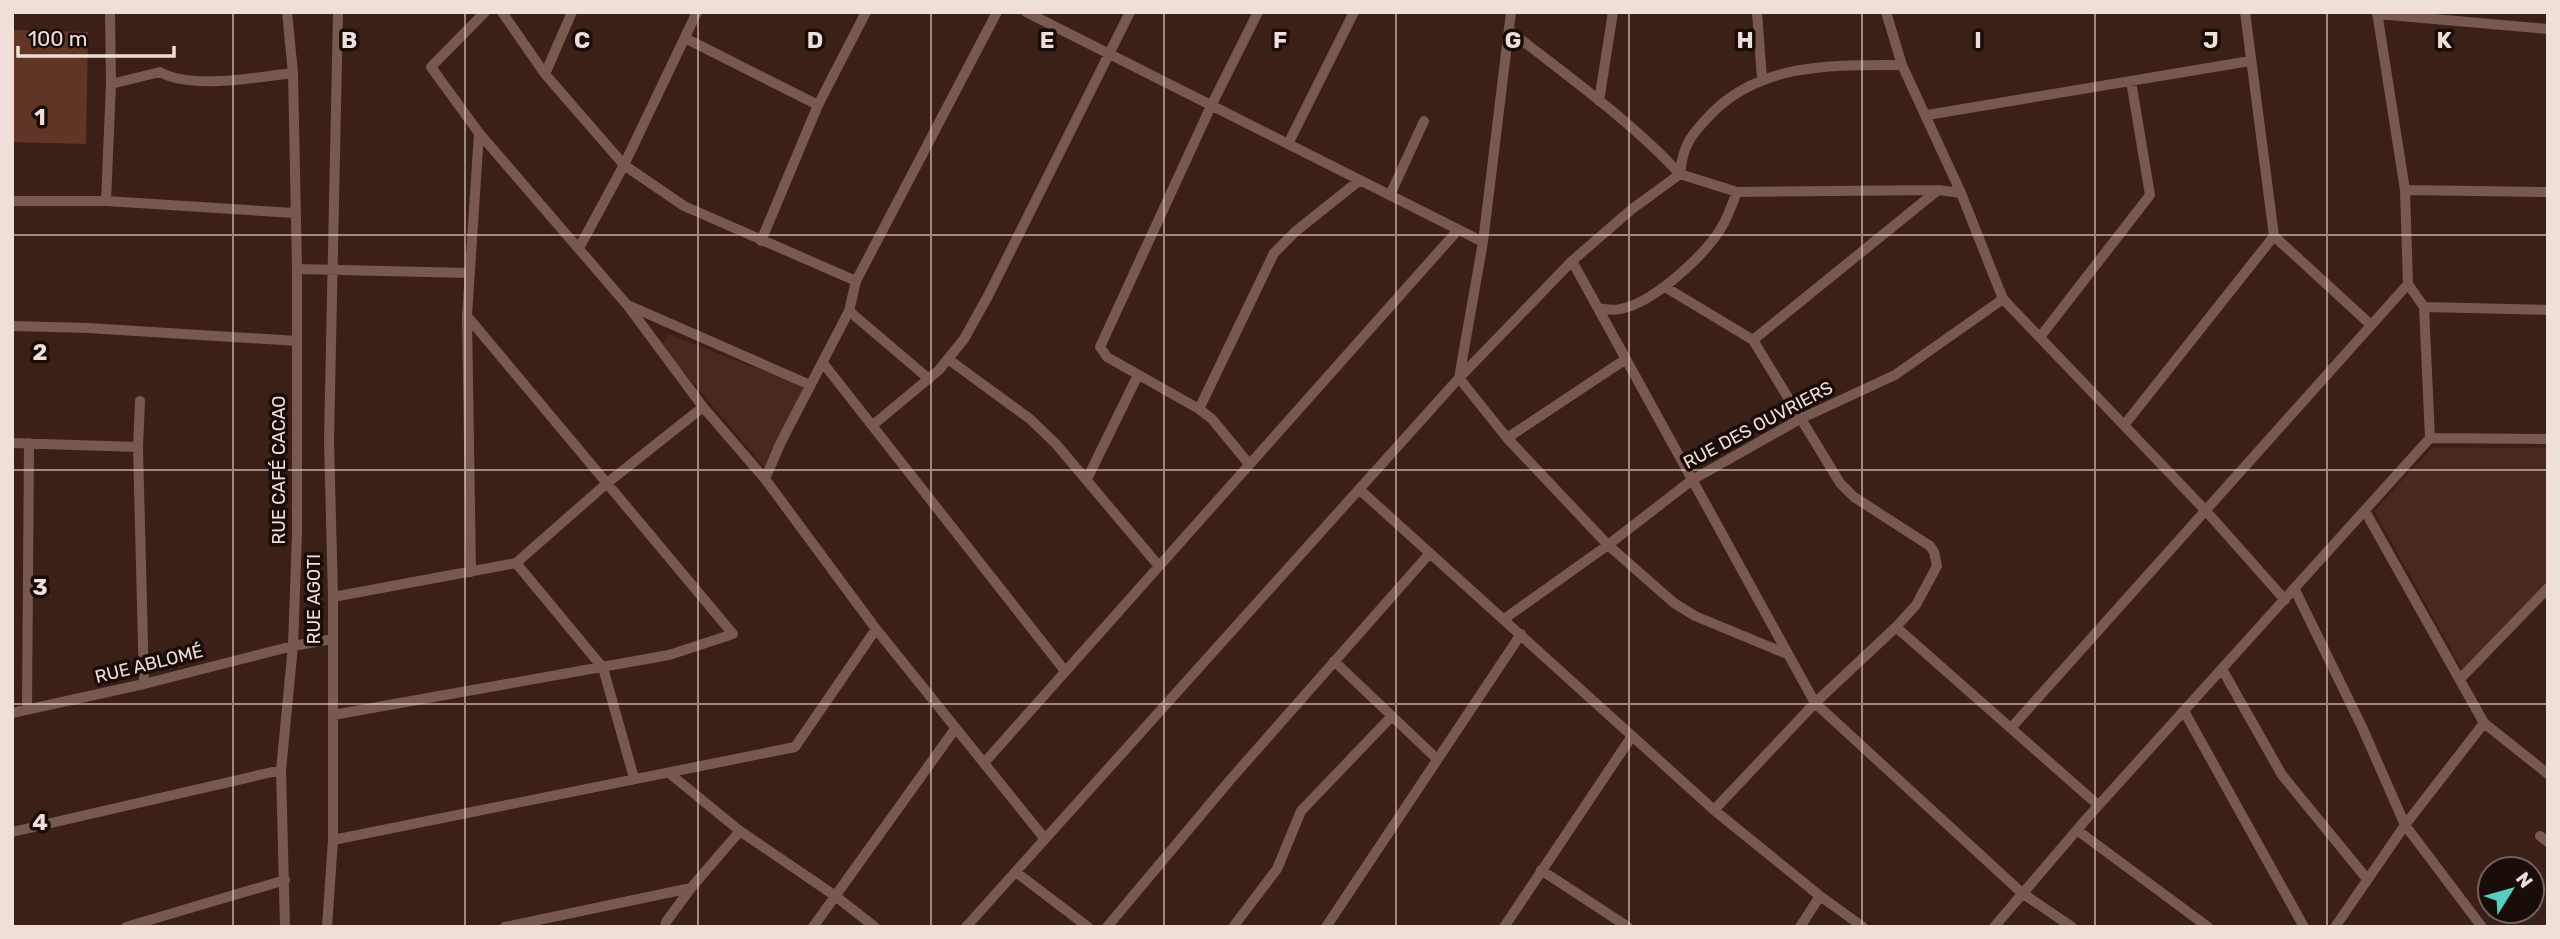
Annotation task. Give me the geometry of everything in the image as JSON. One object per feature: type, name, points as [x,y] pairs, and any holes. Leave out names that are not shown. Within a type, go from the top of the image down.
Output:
[{"type":"street","points":[[106,201],[111,84],[110,12]]},
{"type":"street","name":"RUE CAFÉ CACAO","points":[[285,927],[281,770],[293,646],[297,533],[297,268],[293,73],[288,12]]},
{"type":"street","name":"RUE AGOTI","points":[[327,927],[333,841],[333,597],[329,440],[338,12]]},
{"type":"street","points":[[485,12],[431,66],[479,132],[628,306],[703,407],[765,479],[876,629],[1045,839]]},
{"type":"street","points":[[502,12],[545,74],[624,164],[684,206],[856,281]]},
{"type":"street","points":[[545,74],[572,12]]},
{"type":"street","points":[[579,248],[624,164],[697,12]]},
{"type":"street","points":[[761,241],[818,105],[866,12]]},
{"type":"street","points":[[765,479],[849,311],[856,281],[997,12]]},
{"type":"street","points":[[1026,12],[1483,242]]},
{"type":"street","points":[[873,425],[929,379],[964,339],[1130,12]]},
{"type":"street","points":[[1249,464],[1212,419],[1107,357],[1100,347],[1211,106],[1258,12]]},
{"type":"street","points":[[1288,144],[1354,12]]},
{"type":"street","points":[[1511,12],[1483,242],[1459,378],[1507,438],[1608,545],[1685,610],[1787,654]]},
{"type":"street","points":[[1599,101],[1613,12]]},
{"type":"street","points":[[1756,12],[1762,79]]},
{"type":"street","points":[[1886,12],[1902,65],[1961,192],[2003,299],[2206,510],[2285,600]]},
{"type":"street","points":[[2245,12],[2274,236],[2371,325]]},
{"type":"street","points":[[1994,927],[2098,805],[2430,438],[2424,307],[2408,284],[2405,190],[2377,13],[2495,18],[2548,29]]},
{"type":"street","points":[[1508,30],[1599,101],[1680,174],[1737,192],[1961,192]]},
{"type":"street","points":[[685,38],[818,105]]},
{"type":"street","points":[[1927,115],[2250,61]]},
{"type":"street","points":[[966,927],[1459,378],[1572,261],[1632,209],[1680,174],[1685,146],[1696,130],[1730,97],[1762,79],[1822,66],[1902,65]]},
{"type":"street","points":[[111,84],[160,72],[170,78],[223,81],[293,73]]},
{"type":"street","points":[[2040,337],[2150,195],[2131,81]]},
{"type":"street","points":[[1390,195],[1424,121]]},
{"type":"street","points":[[471,572],[467,316],[479,132]]},
{"type":"street","points":[[1199,409],[1274,253],[1296,231],[1360,180]]},
{"type":"street","points":[[1753,340],[1938,190]]},
{"type":"street","points":[[2405,190],[2548,192]]},
{"type":"street","points":[[1598,308],[1623,309],[1665,287],[1713,239],[1725,222],[1737,192]]},
{"type":"street","points":[[12,201],[106,201],[295,213]]},
{"type":"street","points":[[984,762],[1458,230]]},
{"type":"street","points":[[2125,424],[2274,236]]},
{"type":"street","points":[[1572,261],[1815,703],[2022,893],[2072,927]]},
{"type":"street","points":[[297,268],[469,274]]},
{"type":"street","points":[[2011,728],[2408,284]]},
{"type":"street","points":[[1665,287],[1753,340],[1846,489],[1930,546],[1937,566],[1923,596],[1896,627],[1815,703],[1714,810]]},
{"type":"street","name":"RUE DES OUVRIERS","points":[[1504,619],[1608,545],[1692,480],[1800,419],[1895,374],[2003,299]]},
{"type":"street","points":[[628,306],[810,385]]},
{"type":"street","points":[[2424,307],[2548,310]]},
{"type":"street","points":[[849,311],[929,379]]},
{"type":"street","points":[[333,715],[669,655],[733,634],[467,316]]},
{"type":"street","points":[[12,326],[297,341]]},
{"type":"street","points":[[948,359],[1030,419],[1056,443],[1158,565]]},
{"type":"street","points":[[1507,438],[1626,359]]},
{"type":"street","points":[[822,363],[1065,671]]},
{"type":"street","points":[[1087,480],[1138,375]]},
{"type":"street","points":[[140,401],[138,447],[144,684]]},
{"type":"street","points":[[333,597],[516,563],[606,484],[703,407]]},
{"type":"street","points":[[2430,438],[2548,439]]},
{"type":"street","points":[[12,443],[138,447]]},
{"type":"street","points":[[27,710],[29,443]]},
{"type":"street","points":[[1360,490],[1714,810],[1820,896],[1863,927]]},
{"type":"street","points":[[2365,511],[2483,723],[2548,774]]},
{"type":"street","points":[[1107,927],[1334,661],[1430,554]]},
{"type":"street","points":[[516,563],[603,668],[634,778]]},
{"type":"street","points":[[2460,679],[2548,588]]},
{"type":"street","points":[[2295,590],[2357,716],[2405,825],[2482,927]]},
{"type":"street","points":[[1896,627],[2098,805]]},
{"type":"street","points":[[333,841],[795,747],[876,629]]},
{"type":"street","points":[[1332,925],[1437,759],[1521,634]]},
{"type":"street","name":"RUE ABLOMÉ","points":[[12,713],[332,639]]},
{"type":"street","points":[[1334,661],[1437,759]]},
{"type":"street","points":[[2222,669],[2282,775],[2367,879]]},
{"type":"street","points":[[2184,711],[2304,927]]},
{"type":"street","points":[[1233,927],[1277,869],[1301,811],[1392,716]]},
{"type":"street","points":[[2335,927],[2405,825],[2483,723]]},
{"type":"street","points":[[813,927],[955,729]]},
{"type":"street","points":[[1504,927],[1632,736]]},
{"type":"street","points":[[12,832],[281,770]]},
{"type":"street","points":[[669,773],[740,831],[834,895],[875,927]]},
{"type":"street","points":[[2077,830],[2208,927]]},
{"type":"street","points":[[666,927],[666,922],[691,888],[740,831]]},
{"type":"street","points":[[1541,870],[1628,927]]},
{"type":"street","points":[[1017,873],[1088,927]]},
{"type":"street","points":[[126,927],[285,880]]},
{"type":"street","points":[[505,927],[545,923],[691,888]]},
{"type":"street","points":[[1800,927],[1820,896]]},
{"type":"shaded area","points":[[12,30],[88,32],[86,144],[12,142]]},
{"type":"shaded area","points":[[668,334],[804,387],[764,467],[662,346]]},
{"type":"shaded area","points":[[2432,448],[2548,448],[2548,584],[2462,669],[2374,511]]}]
